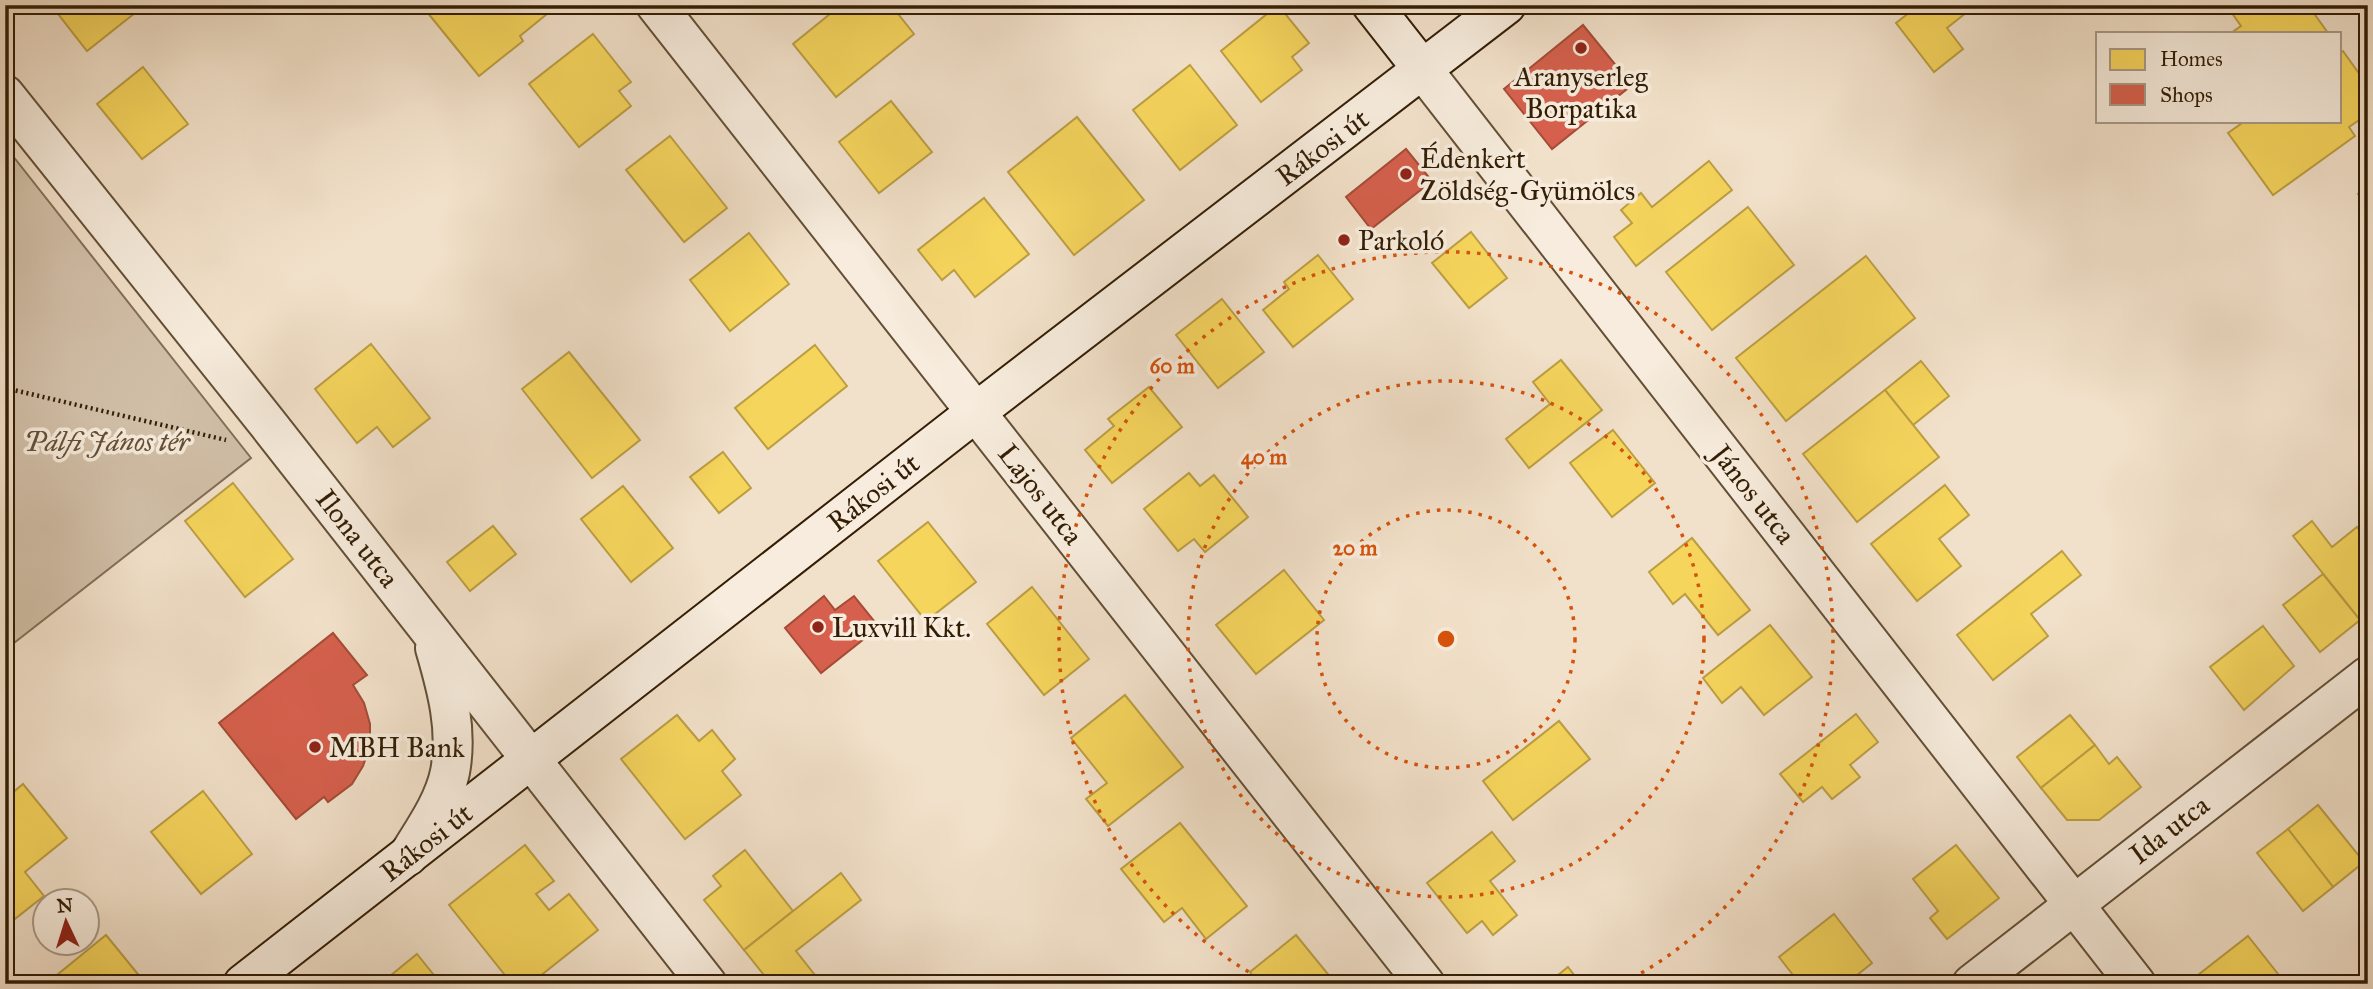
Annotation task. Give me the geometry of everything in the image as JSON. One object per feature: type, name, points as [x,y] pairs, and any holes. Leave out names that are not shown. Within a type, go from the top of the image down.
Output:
[{"type":"street","name":"Lajos utca","points":[[656,5],[1424,984]]},
{"type":"street","name":"János utca","points":[[1372,5],[2136,984]]},
{"type":"street","name":"Rákosi út","points":[[243,984],[976,412],[1506,5]]},
{"type":"street","name":"Ilona utca","points":[[5,95],[430,629],[707,984]]},
{"type":"street","points":[[408,856],[431,819],[450,774],[453,733],[448,690],[430,629]]},
{"type":"street","name":"Ida utca","points":[[1972,984],[2368,676]]},
{"type":"path","points":[[5,388],[243,443],[268,424]]},
{"type":"green space","name":"Pálfi János tér","points":[[5,146],[251,458],[5,650]]},
{"type":"building: Homes","points":[[51,5],[145,5],[87,51]]},
{"type":"building: Homes","points":[[435,5],[558,5],[520,36],[523,41],[479,76],[427,12]]},
{"type":"building: Homes","points":[[841,5],[891,5],[914,34],[836,97],[793,44]]},
{"type":"building: Homes","points":[[1278,5],[1309,43],[1292,57],[1302,70],[1261,102],[1221,51]]},
{"type":"building: Homes","points":[[1919,5],[1976,5],[1947,28],[1963,49],[1934,72],[1896,23]]},
{"type":"building: Homes","points":[[2235,5],[2308,5],[2327,32],[2235,32],[2241,26],[2229,9]]},
{"type":"building: Homes","points":[[593,34],[631,82],[619,91],[631,106],[579,147],[529,84]]},
{"type":"building: Homes","points":[[2342,52],[2368,86],[2368,114],[2349,127],[2355,136],[2273,195],[2228,133],[2244,122],[2342,122]]},
{"type":"building: Homes","points":[[1190,65],[1237,125],[1180,170],[1133,110]]},
{"type":"building: Homes","points":[[143,67],[188,124],[142,159],[97,104]]},
{"type":"building: Homes","points":[[891,101],[932,152],[879,193],[839,142]]},
{"type":"building: Homes","points":[[1077,117],[1144,200],[1074,255],[1008,172]]},
{"type":"building: Homes","points":[[670,136],[727,208],[684,242],[626,170]]},
{"type":"building: Homes","points":[[1709,161],[1732,190],[1636,266],[1614,237],[1632,223],[1621,210],[1641,193],[1652,207]]},
{"type":"building: Homes","points":[[2368,186],[2368,206],[2358,194]]},
{"type":"building: Homes","points":[[984,198],[1029,254],[975,297],[954,270],[942,280],[918,250]]},
{"type":"building: Homes","points":[[1748,207],[1794,265],[1712,330],[1666,272]]},
{"type":"building: Homes","points":[[1471,232],[1507,278],[1469,308],[1432,263]]},
{"type":"building: Homes","points":[[749,233],[789,284],[730,331],[690,280]]},
{"type":"building: Homes","points":[[1318,255],[1353,299],[1293,347],[1263,310],[1289,289],[1284,282]]},
{"type":"building: Homes","points":[[1866,256],[1915,318],[1786,421],[1736,358]]},
{"type":"building: Homes","points":[[1222,299],[1264,352],[1218,388],[1176,335]]},
{"type":"building: Homes","points":[[371,344],[430,418],[393,447],[377,427],[357,443],[315,389]]},
{"type":"building: Homes","points":[[815,345],[847,386],[768,449],[735,408]]},
{"type":"building: Homes","points":[[569,352],[640,440],[592,478],[522,389]]},
{"type":"building: Homes","points":[[1561,360],[1602,410],[1529,468],[1506,439],[1550,404],[1533,382]]},
{"type":"building: Homes","points":[[1921,361],[1949,396],[1913,425],[1885,390]]},
{"type":"building: Homes","points":[[1149,387],[1182,427],[1112,483],[1085,450],[1114,426],[1108,419]]},
{"type":"building: Homes","points":[[1885,390],[1939,457],[1857,522],[1803,454]]},
{"type":"building: Homes","points":[[1613,430],[1655,483],[1612,517],[1570,463]]},
{"type":"building: Homes","points":[[723,452],[751,488],[719,513],[690,477]]},
{"type":"building: Homes","points":[[1189,473],[1200,486],[1214,475],[1248,517],[1205,552],[1194,539],[1178,551],[1144,509]]},
{"type":"building: Homes","points":[[233,483],[293,559],[245,597],[185,521]]},
{"type":"building: Homes","points":[[1945,485],[1969,515],[1939,539],[1961,566],[1917,601],[1871,544]]},
{"type":"building: Homes","points":[[623,486],[673,548],[631,582],[581,519]]},
{"type":"building: Homes","points":[[2312,521],[2332,547],[2357,527],[2368,540],[2368,614],[2360,620],[2293,536]]},
{"type":"building: Homes","points":[[928,522],[976,582],[926,621],[878,561]]},
{"type":"building: Homes","points":[[493,526],[516,554],[470,591],[447,562]]},
{"type":"building: Homes","points":[[1692,538],[1750,610],[1718,635],[1685,594],[1673,604],[1649,572]]},
{"type":"building: Homes","points":[[2062,551],[2081,575],[2031,614],[2048,636],[1993,680],[1957,635]]},
{"type":"building: Homes","points":[[1284,570],[1324,620],[1256,674],[1216,625]]},
{"type":"building: Homes","points":[[2323,574],[2360,620],[2320,652],[2283,605]]},
{"type":"building: Homes","points":[[1032,587],[1089,659],[1044,695],[987,624]]},
{"type":"building: Homes","points":[[1770,625],[1812,677],[1764,715],[1741,687],[1722,703],[1703,678]]},
{"type":"building: Homes","points":[[2263,626],[2294,666],[2244,710],[2210,667]]},
{"type":"building: Homes","points":[[1125,695],[1183,767],[1108,826],[1086,799],[1107,783],[1071,738]]},
{"type":"building: Homes","points":[[1856,714],[1878,742],[1850,765],[1860,777],[1832,799],[1822,787],[1803,802],[1780,774]]},
{"type":"building: Homes","points":[[677,715],[699,741],[712,730],[735,759],[722,771],[741,795],[685,839],[621,759]]},
{"type":"building: Homes","points":[[2070,715],[2095,745],[2041,788],[2017,757]]},
{"type":"building: Homes","points":[[1559,721],[1590,759],[1513,820],[1483,781]]},
{"type":"building: Homes","points":[[2095,745],[2109,764],[2117,757],[2141,787],[2099,820],[2067,820],[2041,788]]},
{"type":"building: Homes","points":[[23,784],[67,838],[25,872],[38,888],[32,888],[32,905],[11,922],[5,915],[5,799]]},
{"type":"building: Homes","points":[[203,791],[252,854],[201,894],[151,832]]},
{"type":"building: Homes","points":[[2318,805],[2364,862],[2333,887],[2288,829]]},
{"type":"building: Homes","points":[[1180,823],[1247,906],[1206,939],[1182,908],[1164,922],[1121,869]]},
{"type":"building: Homes","points":[[2288,829],[2333,887],[2303,911],[2257,853]]},
{"type":"building: Homes","points":[[1492,832],[1515,861],[1490,881],[1517,915],[1493,935],[1482,921],[1467,933],[1427,883]]},
{"type":"building: Homes","points":[[525,845],[554,881],[536,894],[549,910],[569,894],[598,930],[530,984],[512,984],[449,905]]},
{"type":"building: Homes","points":[[1956,845],[1999,898],[1947,939],[1930,918],[1938,911],[1913,879]]},
{"type":"building: Homes","points":[[745,850],[793,911],[744,950],[704,900],[721,886],[713,876]]},
{"type":"building: Homes","points":[[841,873],[861,900],[796,951],[822,984],[771,984],[744,950]]},
{"type":"building: Homes","points":[[1834,914],[1872,963],[1846,984],[1800,984],[1779,957]]},
{"type":"building: Homes","points":[[106,935],[146,984],[64,984],[57,975],[78,958],[102,958],[102,938]]},
{"type":"building: Homes","points":[[1296,935],[1336,984],[1259,984],[1250,972]]},
{"type":"building: Homes","points":[[2248,936],[2286,984],[2204,984],[2198,975]]},
{"type":"building: Homes","points":[[417,954],[441,984],[387,984],[385,980]]},
{"type":"building: Homes","points":[[1568,967],[1581,984],[1547,984]]},
{"type":"building: Shops","points":[[1583,25],[1632,85],[1552,149],[1504,89]]},
{"type":"building: Shops","points":[[1406,149],[1432,181],[1371,229],[1346,197]]},
{"type":"building: Shops","points":[[824,596],[835,610],[854,596],[879,627],[821,673],[785,628]]},
{"type":"building: Shops","points":[[333,633],[367,675],[353,685],[364,703],[370,724],[370,746],[363,766],[352,784],[328,802],[324,797],[296,819],[219,723]]},
{"type":"place","name":"Aranyserleg Borpatika","points":[[1581,48]]},
{"type":"place","name":"Édenkert Zöldség-Gyümölcs","points":[[1406,174]]},
{"type":"place","name":"Parkoló","points":[[1344,240]]},
{"type":"place","name":"Luxvill Kkt.","points":[[818,627]]},
{"type":"place","name":"MBH Bank","points":[[315,747]]}]
